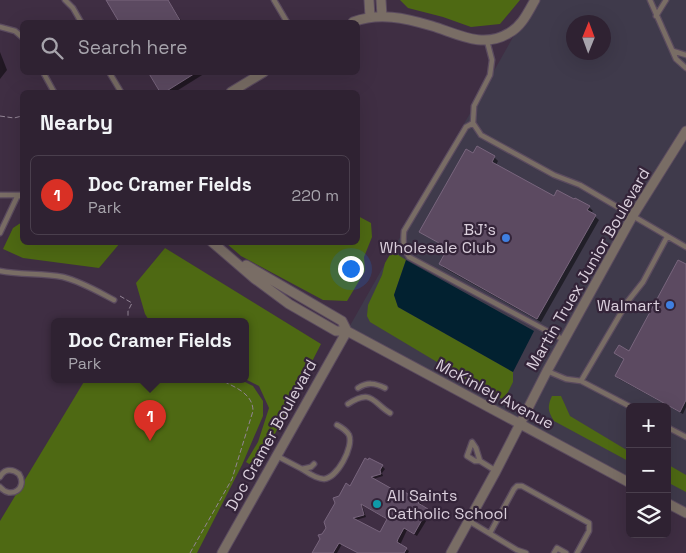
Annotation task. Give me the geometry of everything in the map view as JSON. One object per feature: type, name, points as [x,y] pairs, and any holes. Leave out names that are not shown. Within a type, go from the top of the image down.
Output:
[{"type":"street","points":[[369,0],[370,17]]},
{"type":"street","points":[[381,0],[382,16]]},
{"type":"street","points":[[360,20],[382,16],[410,20],[465,38],[487,41],[509,33],[517,27],[535,0]]},
{"type":"street","points":[[234,90],[259,75]]},
{"type":"street","name":"Martin Truex Junior Boulevard","points":[[451,553],[496,471],[546,371],[632,217],[686,131]]},
{"type":"street","name":"McKinley Avenue","points":[[215,245],[342,322],[347,331],[626,481]]},
{"type":"street","name":"Doc Cramer Boulevard","points":[[222,553],[347,331]]},
{"type":"street","points":[[671,505],[686,513]]},
{"type":"lane","points":[[65,0],[73,8],[80,20]]},
{"type":"lane","points":[[274,0],[286,20]]},
{"type":"lane","points":[[650,0],[676,59],[686,68]]},
{"type":"lane","points":[[656,16],[666,0]]},
{"type":"lane","points":[[0,27],[15,31],[20,35]]},
{"type":"lane","points":[[487,41],[492,60],[490,76],[474,106],[473,123],[481,135],[554,175],[580,185],[686,247]]},
{"type":"lane","points":[[673,51],[686,55]]},
{"type":"lane","points":[[45,75],[53,90]]},
{"type":"lane","points":[[111,75],[120,90]]},
{"type":"lane","points":[[473,123],[466,127],[404,231],[404,250],[409,257],[564,340]]},
{"type":"lane","points":[[0,195],[20,195]]},
{"type":"lane","points":[[0,233],[20,196]]},
{"type":"lane","points":[[581,380],[628,301],[643,282],[666,237]]},
{"type":"lane","points":[[0,271],[13,274],[48,275],[67,278],[85,284],[114,300]]},
{"type":"lane","points":[[546,371],[566,379],[581,380],[626,405]]},
{"type":"lane","points":[[358,388],[370,384],[377,384],[385,388]]},
{"type":"lane","points":[[348,404],[356,400],[371,398],[390,413]]},
{"type":"lane","points":[[277,456],[322,479],[332,477],[336,474],[350,448],[346,431],[337,425]]},
{"type":"lane","points":[[671,429],[686,437]]},
{"type":"lane","points":[[468,436],[476,448],[480,461]]},
{"type":"lane","points":[[472,442],[467,456],[475,461],[480,461],[496,471]]},
{"type":"lane","points":[[302,469],[311,467],[314,464]]},
{"type":"lane","points":[[0,477],[4,471],[12,470],[19,474],[22,481],[20,489],[14,493],[6,492],[0,487]]},
{"type":"lane","points":[[490,533],[514,488],[522,486],[589,523],[589,531],[577,553]]},
{"type":"lane","points":[[469,521],[516,551],[526,553]]},
{"type":"lane","points":[[554,553],[557,548],[566,553]]},
{"type":"path","points":[[0,116],[14,118],[20,116]]},
{"type":"path","points":[[117,295],[132,303],[128,311],[128,318]]},
{"type":"path","points":[[190,553],[232,479],[253,411],[251,400],[246,394],[226,383]]},
{"type":"shaded area","points":[[534,0],[686,0],[686,514],[671,506],[671,403],[626,403],[626,482],[347,331]]},
{"type":"green space","points":[[400,0],[520,0],[500,24],[471,27],[408,8]]},
{"type":"green space","points":[[360,217],[371,223],[372,237],[364,257],[365,271],[347,301],[323,300],[241,256],[228,245],[360,245]]},
{"type":"green space","points":[[20,223],[20,245],[118,245],[99,268],[23,258],[3,249],[13,228]]},
{"type":"green space","points":[[165,248],[321,344],[257,469],[246,462],[258,442],[269,408],[259,386],[249,381],[249,318],[148,318],[136,283]]},
{"type":"green space","points":[[392,251],[406,260],[394,295],[398,307],[513,372],[513,382],[504,400],[441,366],[370,322],[367,316],[368,305],[382,275],[385,263]]},
{"type":"green space","points":[[83,383],[247,383],[253,386],[263,401],[263,416],[242,465],[197,553],[0,553],[0,521]]},
{"type":"green space","points":[[552,396],[561,396],[570,416],[626,450],[626,460],[554,421],[550,414],[549,403]]},
{"type":"green space","points":[[671,466],[686,475],[686,492],[671,484]]},
{"type":"water","points":[[406,260],[534,331],[513,372],[398,307],[394,295]]},
{"type":"building","points":[[106,0],[168,0],[180,20],[118,20]]},
{"type":"building","points":[[150,75],[192,75],[168,90],[159,90]]},
{"type":"building","name":"BJ's Wholesale Club","points":[[477,146],[495,156],[492,162],[554,196],[557,190],[575,198],[590,206],[587,210],[596,215],[537,319],[439,264],[445,253],[437,248],[439,243],[419,232],[466,149],[473,153]]},
{"type":"building","name":"Walmart","points":[[678,260],[686,264],[686,400],[680,412],[671,407],[671,403],[664,403],[615,376],[624,359],[614,353],[619,345],[629,351]]},
{"type":"building","name":"All Saints Catholic School","points":[[365,458],[368,460],[369,458],[383,465],[380,470],[381,474],[371,477],[401,494],[403,491],[420,501],[418,503],[428,509],[414,534],[404,528],[398,539],[397,542],[407,548],[404,553],[358,553],[339,543],[333,553],[312,553],[320,539],[318,535],[322,534],[326,528],[324,522],[335,503],[333,498],[339,496],[346,483],[350,486]],"holes":[[[361,504],[387,519],[380,532],[353,518],[364,515]]]},
{"type":"place","name":"BJ's Wholesale Club","points":[[506,238]]},
{"type":"place","name":"Walmart","points":[[670,305]]},
{"type":"place","name":"Doc Cramer Fields","points":[[150,441]]},
{"type":"place","name":"All Saints Catholic School","points":[[377,504]]}]
